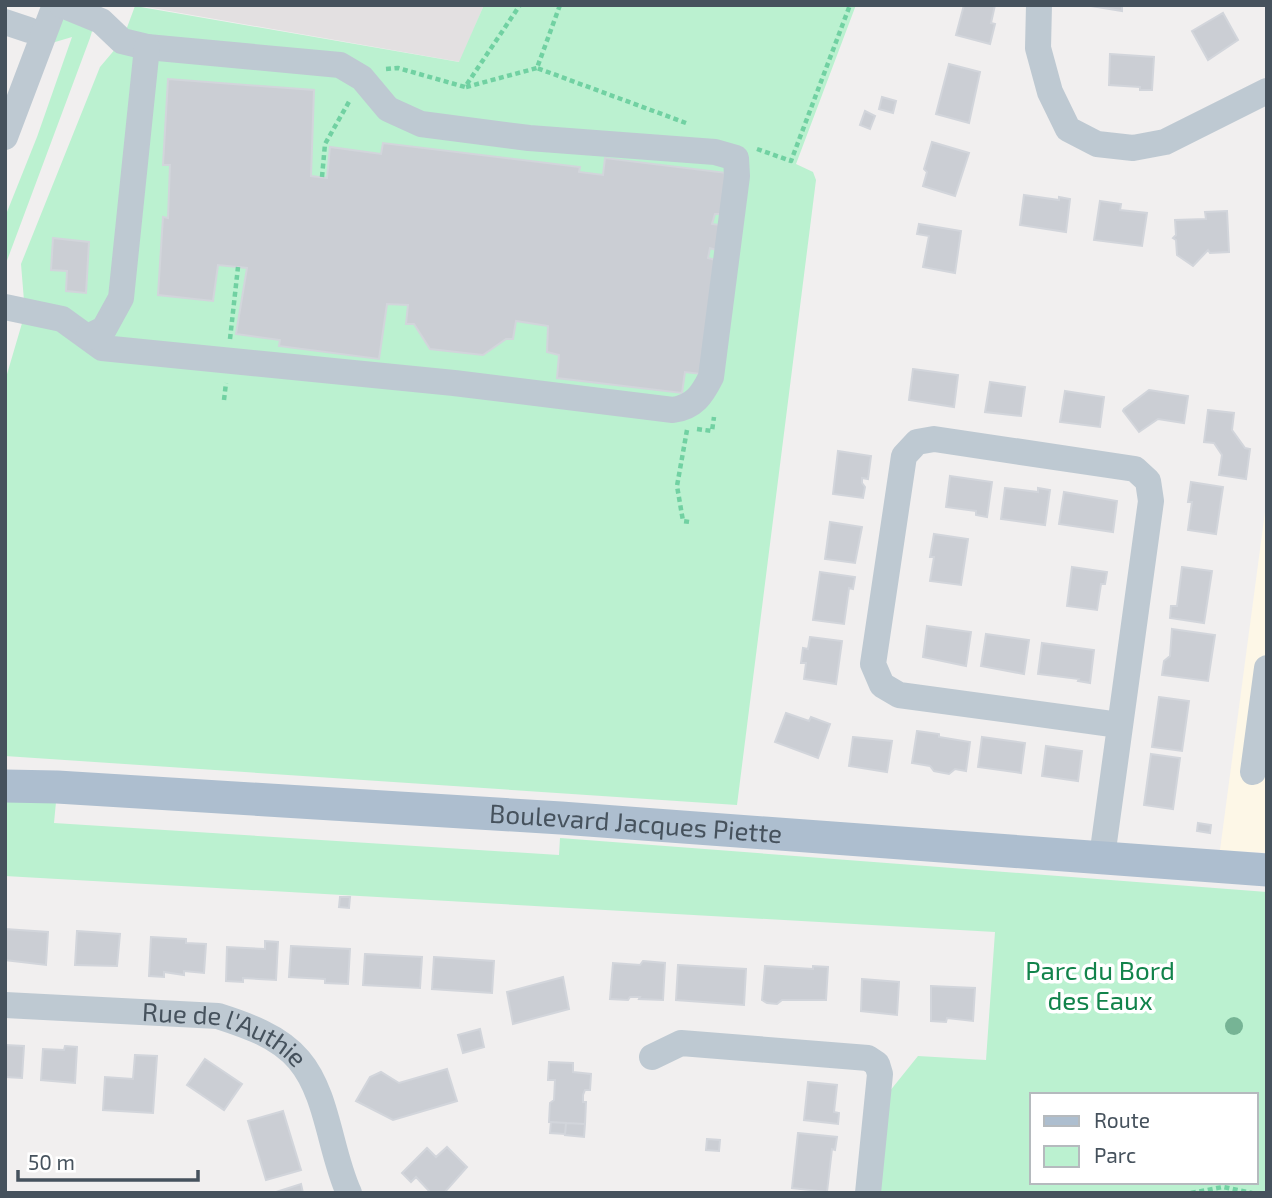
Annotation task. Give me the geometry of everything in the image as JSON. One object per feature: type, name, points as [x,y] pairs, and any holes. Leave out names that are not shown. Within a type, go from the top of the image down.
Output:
[{"type":"main road","name":"Boulevard Jacques Piette","points":[[5,786],[575,819],[1267,870]]},
{"type":"street","points":[[5,137],[55,5]]},
{"type":"street","points":[[5,307],[62,319],[102,348],[454,383],[673,410],[687,408],[704,392],[711,377],[737,176],[736,158],[715,152],[529,138],[421,124],[388,108],[362,78],[340,65],[147,47],[122,41],[101,21],[62,5]]},
{"type":"street","points":[[1039,5],[1038,48],[1050,92],[1068,129],[1097,144],[1133,148],[1166,142],[1267,91]]},
{"type":"street","points":[[5,96],[24,19]]},
{"type":"street","points":[[88,337],[104,330],[121,298],[147,47]]},
{"type":"street","points":[[1102,857],[1151,501],[1148,481],[1135,469],[934,439],[917,442],[904,456],[873,664],[881,685],[900,695],[1119,724]]},
{"type":"street","points":[[1253,772],[1267,668]]},
{"type":"street","name":"Rue de l'Authie","points":[[5,1005],[218,1016],[248,1026],[281,1044],[299,1060],[316,1090],[349,1193]]},
{"type":"street","points":[[652,1057],[681,1043],[868,1058],[877,1064],[880,1074],[868,1193]]},
{"type":"path","points":[[465,87],[520,5]]},
{"type":"path","points":[[537,68],[560,5]]},
{"type":"path","points":[[753,147],[791,161],[850,5]]},
{"type":"path","points":[[321,177],[325,144],[362,78],[374,72],[398,68],[465,87],[537,68],[689,124]]},
{"type":"path","points":[[227,360],[238,267]]},
{"type":"path","points":[[690,522],[683,521],[677,486],[687,428],[712,431],[716,399],[704,392]]},
{"type":"path","points":[[1191,1193],[1223,1187],[1252,1193]]},
{"type":"shaded area","points":[[135,5],[484,5],[460,62]]},
{"type":"shaded area","points":[[1267,497],[1267,853],[1220,850]]},
{"type":"green space","points":[[484,5],[856,5],[796,164],[813,172],[816,180],[737,805],[5,756],[5,381],[25,313],[21,264],[100,67],[122,41],[135,6],[459,62]]},
{"type":"green space","points":[[71,18],[93,28],[5,266],[5,217],[72,37],[45,45],[61,20]]},
{"type":"green space","name":"Parc du Bord des Eaux","points":[[5,798],[56,802],[54,823],[559,855],[560,838],[1267,892],[1267,1193],[868,1193],[877,1107],[918,1056],[986,1060],[995,932],[5,876]]},
{"type":"building","points":[[964,5],[995,5],[991,23],[995,24],[990,44],[956,35]]},
{"type":"building","points":[[1085,5],[1122,5],[1122,11]]},
{"type":"building","points":[[1223,13],[1238,40],[1208,60],[1192,31]]},
{"type":"building","points":[[1110,54],[1154,57],[1152,90],[1109,85]]},
{"type":"building","points":[[949,64],[980,72],[969,123],[936,114]]},
{"type":"building","points":[[168,79],[314,90],[311,176],[327,178],[330,147],[381,154],[383,143],[580,167],[579,172],[603,175],[605,158],[727,173],[721,214],[715,214],[712,224],[720,225],[716,250],[710,248],[708,258],[716,260],[701,374],[685,372],[682,393],[557,378],[559,355],[547,352],[548,326],[516,321],[513,339],[506,339],[483,355],[430,349],[414,324],[406,324],[408,305],[387,304],[379,359],[279,346],[280,340],[236,334],[247,268],[218,265],[213,301],[158,295],[163,217],[168,218],[170,165],[163,165]]},
{"type":"building","points":[[882,97],[896,101],[893,113],[879,109]]},
{"type":"building","points":[[865,111],[875,116],[870,129],[860,125]]},
{"type":"building","points":[[932,142],[969,153],[955,196],[923,186],[927,172],[924,169]]},
{"type":"building","points":[[1024,195],[1070,199],[1066,232],[1020,225]]},
{"type":"building","points":[[1100,201],[1121,204],[1120,210],[1147,213],[1142,246],[1094,240]]},
{"type":"building","points":[[1227,211],[1229,252],[1210,253],[1208,250],[1193,266],[1177,255],[1176,240],[1173,238],[1176,235],[1175,220],[1206,219],[1205,212]]},
{"type":"building","points":[[919,224],[961,231],[955,273],[923,267],[929,236],[917,234]]},
{"type":"building","points":[[53,238],[89,242],[86,293],[66,291],[67,271],[51,270]]},
{"type":"building","points":[[913,369],[958,375],[954,407],[909,400]]},
{"type":"building","points":[[990,382],[1025,387],[1021,416],[985,412]]},
{"type":"building","points":[[1149,390],[1188,396],[1184,423],[1158,419],[1139,432],[1123,411]]},
{"type":"building","points":[[1065,391],[1104,397],[1100,427],[1060,422]]},
{"type":"building","points":[[1208,410],[1234,413],[1232,430],[1245,448],[1250,449],[1246,479],[1219,475],[1222,455],[1214,443],[1204,442]]},
{"type":"building","points":[[838,451],[871,456],[868,479],[862,478],[865,487],[863,498],[833,494]]},
{"type":"building","points":[[950,476],[992,482],[987,517],[976,515],[976,511],[946,507]]},
{"type":"building","points":[[1191,482],[1223,487],[1216,534],[1188,530],[1192,502],[1188,502]]},
{"type":"building","points":[[1005,488],[1038,492],[1038,488],[1050,490],[1045,525],[1001,519]]},
{"type":"building","points":[[1064,492],[1117,501],[1113,532],[1059,524]]},
{"type":"building","points":[[830,522],[862,527],[855,563],[825,559]]},
{"type":"building","points":[[934,534],[968,539],[961,585],[930,581]]},
{"type":"building","points":[[1072,567],[1107,572],[1105,584],[1101,584],[1097,610],[1067,606]]},
{"type":"building","points":[[1182,567],[1212,571],[1204,623],[1170,618],[1171,606],[1177,606]]},
{"type":"building","points":[[820,572],[855,577],[853,589],[849,588],[844,624],[813,620]]},
{"type":"building","points":[[927,626],[971,632],[966,666],[923,657]]},
{"type":"building","points":[[1172,629],[1215,635],[1208,681],[1162,675],[1164,661],[1170,656]]},
{"type":"building","points":[[986,634],[1029,640],[1024,674],[981,666]]},
{"type":"building","points":[[810,637],[842,641],[836,684],[804,679],[806,663],[801,663],[803,648],[808,649]]},
{"type":"building","points":[[1042,643],[1094,650],[1090,683],[1038,674]]},
{"type":"building","points":[[1159,697],[1189,701],[1182,751],[1152,747]]},
{"type":"building","points":[[786,713],[809,721],[811,717],[830,724],[818,758],[775,742]]},
{"type":"building","points":[[917,731],[970,742],[966,771],[955,769],[949,774],[934,771],[930,766],[912,763]]},
{"type":"building","points":[[853,737],[892,741],[887,772],[849,766]]},
{"type":"building","points":[[982,737],[1025,743],[1021,773],[978,767]]},
{"type":"building","points":[[1046,746],[1082,751],[1078,781],[1042,776]]},
{"type":"building","points":[[1151,754],[1180,758],[1173,809],[1144,805]]},
{"type":"building","points":[[1198,823],[1211,825],[1210,833],[1197,831]]},
{"type":"building","points":[[340,897],[350,897],[349,908],[339,907]]},
{"type":"building","points":[[5,929],[48,932],[46,965],[5,960]]},
{"type":"building","points":[[77,931],[120,934],[117,966],[75,965]]},
{"type":"building","points":[[151,937],[186,939],[186,943],[206,944],[204,973],[184,971],[184,975],[164,972],[164,977],[149,976]]},
{"type":"building","points":[[265,941],[278,942],[276,980],[243,978],[243,982],[226,981],[227,947],[265,949]]},
{"type":"building","points":[[291,946],[350,949],[348,984],[325,983],[325,979],[289,977]]},
{"type":"building","points":[[365,954],[422,957],[420,988],[363,985]]},
{"type":"building","points":[[434,957],[494,961],[492,993],[432,989]]},
{"type":"building","points":[[643,961],[665,963],[663,1000],[639,999],[640,997],[630,997],[628,1000],[610,999],[613,963],[640,965]]},
{"type":"building","points":[[678,965],[746,969],[744,1005],[676,1000]]},
{"type":"building","points":[[765,966],[813,969],[813,966],[828,967],[826,1000],[782,1000],[777,1004],[767,1003],[762,1000]]},
{"type":"building","points":[[563,977],[569,1009],[513,1024],[507,992]]},
{"type":"building","points":[[862,979],[899,982],[897,1015],[861,1011]]},
{"type":"building","points":[[931,986],[975,988],[973,1021],[947,1018],[946,1022],[931,1021]]},
{"type":"building","points":[[480,1029],[484,1047],[463,1053],[458,1035]]},
{"type":"building","points":[[5,1045],[24,1046],[22,1078],[5,1077]]},
{"type":"building","points":[[65,1046],[77,1047],[75,1083],[41,1080],[43,1049],[64,1050]]},
{"type":"building","points":[[135,1055],[157,1056],[153,1113],[103,1110],[105,1077],[133,1079]]},
{"type":"building","points":[[205,1059],[242,1084],[224,1110],[187,1085]]},
{"type":"building","points":[[549,1062],[573,1063],[573,1072],[591,1074],[590,1090],[585,1090],[583,1095],[583,1102],[586,1102],[585,1124],[549,1122],[555,1080],[548,1080]]},
{"type":"building","points":[[447,1069],[457,1101],[393,1120],[356,1101],[370,1077],[381,1072],[399,1083]]},
{"type":"building","points":[[808,1082],[837,1085],[834,1112],[839,1113],[838,1124],[804,1120]]},
{"type":"building","points":[[283,1111],[301,1170],[266,1180],[248,1121]]},
{"type":"building","points":[[551,1122],[566,1123],[565,1134],[550,1133]]},
{"type":"building","points":[[566,1123],[585,1124],[584,1137],[565,1135]]},
{"type":"building","points":[[798,1133],[837,1137],[835,1150],[832,1149],[827,1192],[792,1188]]},
{"type":"building","points":[[707,1139],[720,1140],[719,1151],[706,1150]]},
{"type":"building","points":[[447,1147],[467,1167],[444,1193],[431,1193],[416,1177],[411,1182],[402,1173],[427,1148],[436,1157]]},
{"type":"building","points":[[301,1184],[303,1193],[273,1193]]}]
